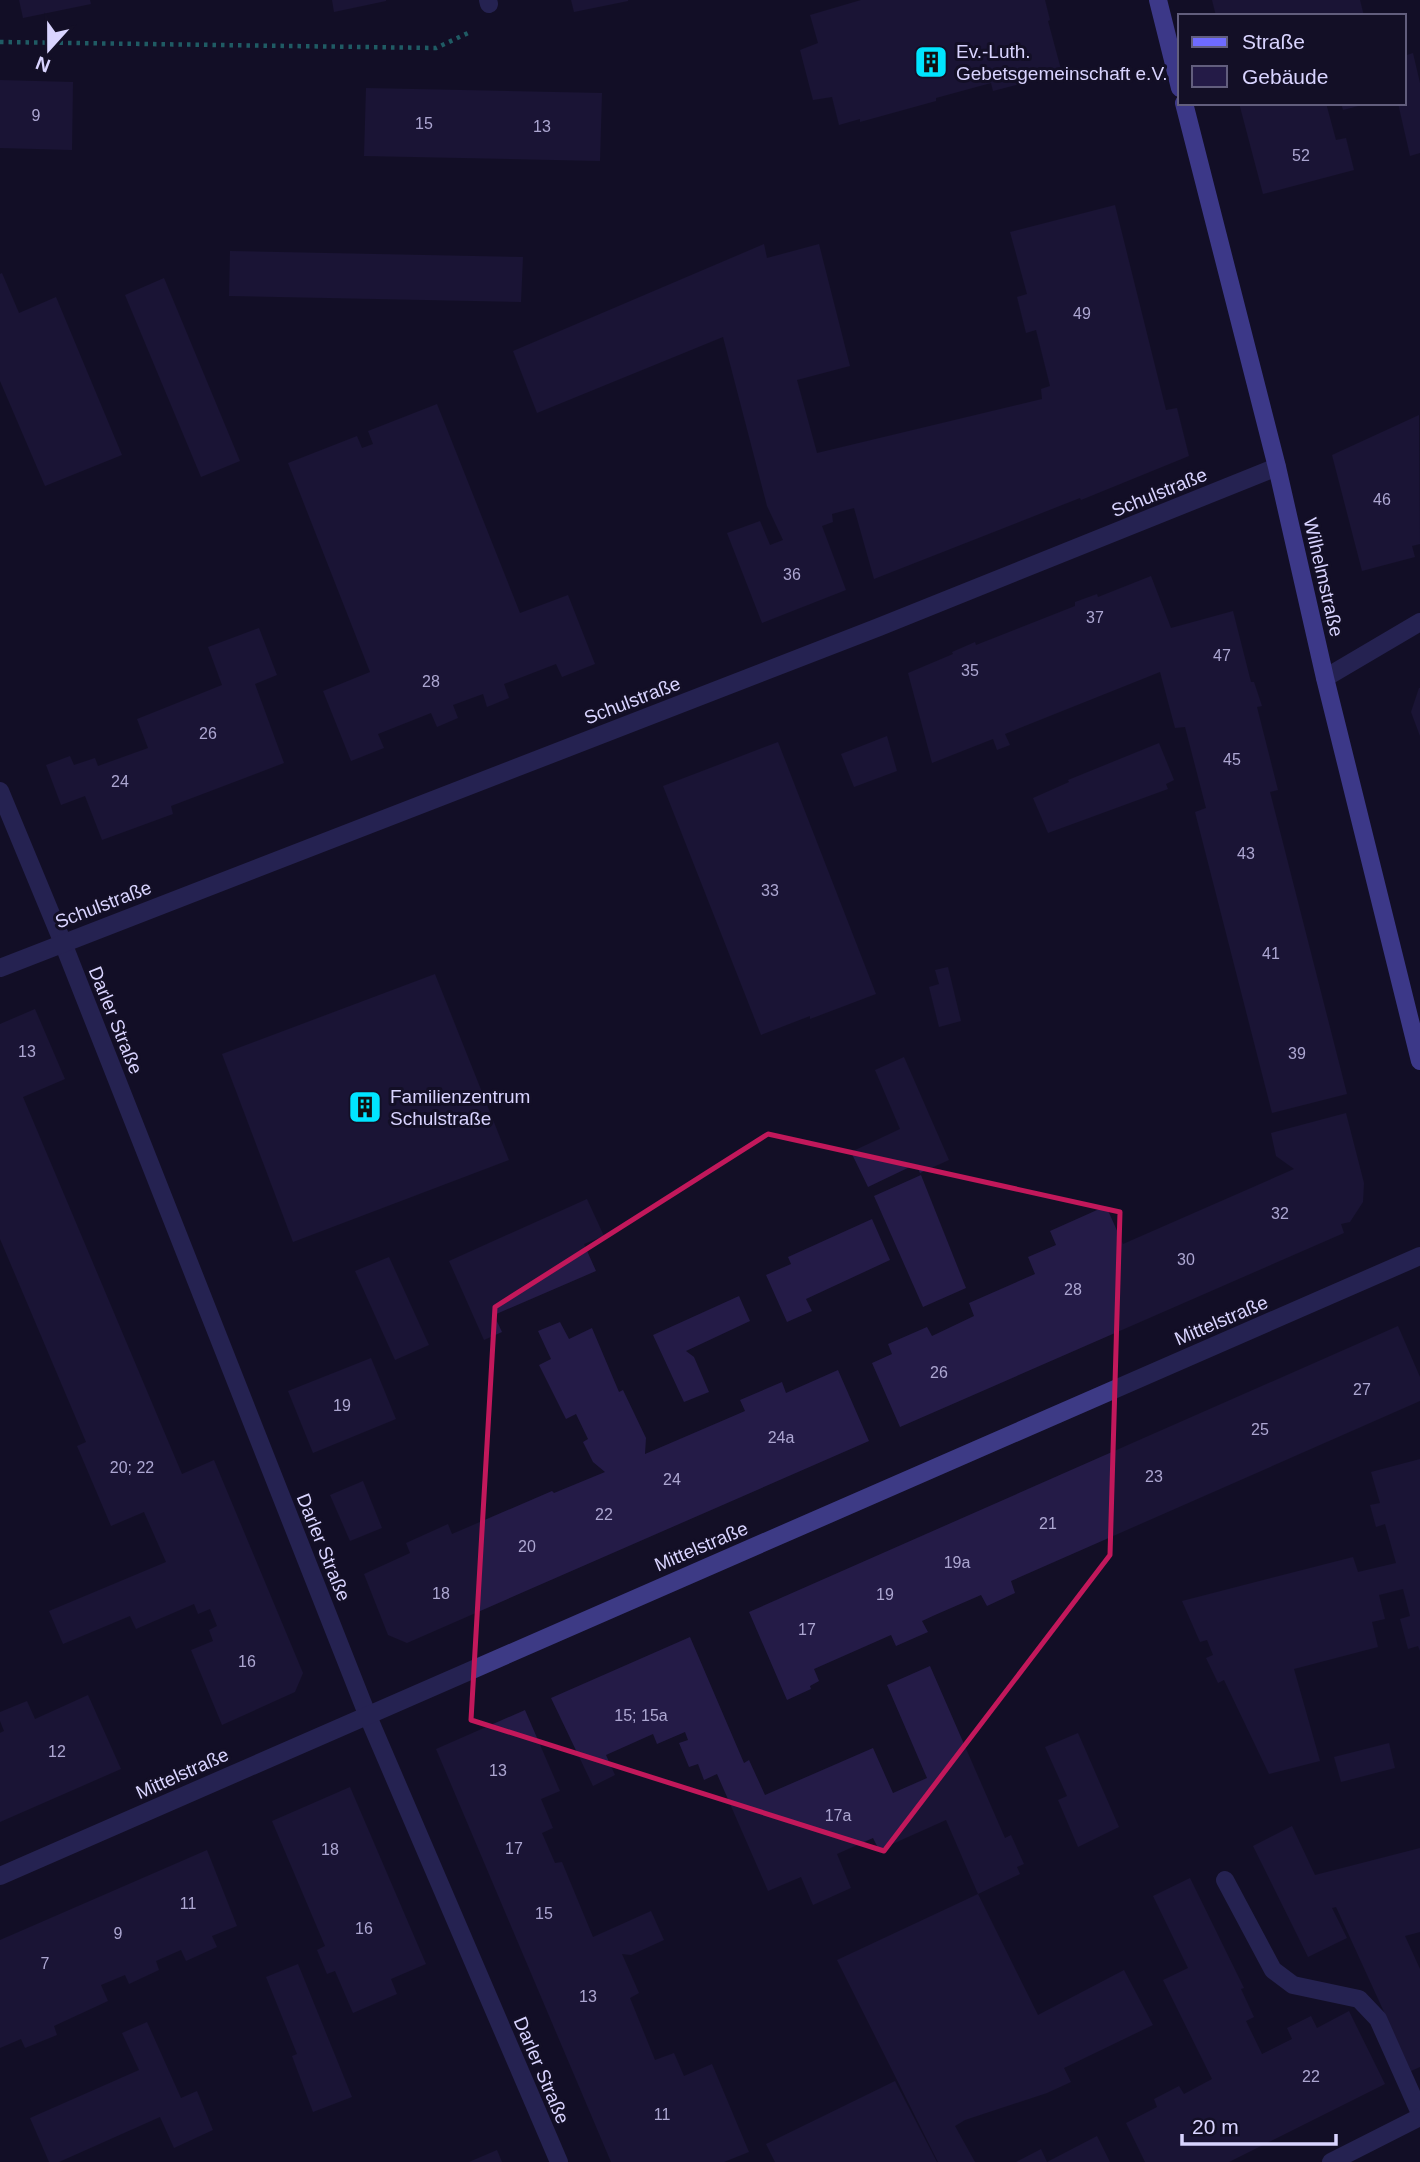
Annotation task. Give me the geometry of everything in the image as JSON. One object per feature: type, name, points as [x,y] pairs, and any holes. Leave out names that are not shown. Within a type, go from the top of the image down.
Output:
[{"type":"street","points":[[1158,0],[1178,80]]},
{"type":"street","name":"Wilhelmstraße","points":[[1185,105],[1278,467],[1325,678],[1420,1061]]},
{"type":"street","name":"Schulstraße","points":[[0,968],[879,628],[1278,467]]},
{"type":"street","points":[[1325,678],[1420,622]]},
{"type":"street","name":"Darler Straße","points":[[0,790],[367,1714],[559,2162]]},
{"type":"street","name":"Mittelstraße","points":[[0,1876],[1420,1256]]},
{"type":"street","points":[[1225,1880],[1273,1970],[1293,1985],[1359,1999],[1378,2019],[1420,2115],[1331,2162]]},
{"type":"path","points":[[0,42],[436,48],[467,34],[489,2]]},
{"type":"highlighted area","points":[[768,1134],[1120,1212],[1110,1555],[884,1851],[471,1720],[495,1307]]},
{"type":"building","points":[[19,0],[90,0],[91,4],[23,18]]},
{"type":"building","points":[[332,0],[386,0],[386,1],[334,12]]},
{"type":"building","points":[[571,0],[628,0],[628,1],[574,12]]},
{"type":"building","name":"Ev.-Luth. Gebetsgemeinschaft e.V.","points":[[861,0],[1045,0],[1062,73],[993,91],[991,83],[860,122],[860,119],[839,125],[832,97],[813,100],[800,50],[818,43],[810,15]]},
{"type":"building","points":[[1212,0],[1360,0],[1364,14],[1336,14],[1216,14]]},
{"type":"building","points":[[1413,53],[1420,83],[1420,153],[1410,156],[1398,105],[1406,105],[1406,55]]},
{"type":"building","points":[[0,80],[73,82],[72,150],[0,148]]},
{"type":"building","points":[[366,88],[602,93],[600,161],[364,156]]},
{"type":"building","points":[[1240,105],[1327,105],[1336,140],[1346,138],[1354,170],[1263,194]]},
{"type":"building","points":[[1342,105],[1362,105],[1343,110]]},
{"type":"building","points":[[1115,205],[1166,410],[1177,408],[1189,456],[874,579],[854,508],[832,514],[833,522],[822,526],[846,590],[762,623],[727,533],[760,521],[770,545],[783,540],[767,506],[723,337],[537,413],[513,351],[764,244],[767,258],[819,244],[850,366],[797,380],[817,453],[1042,399],[1041,389],[1050,386],[1036,330],[1026,333],[1017,297],[1027,294],[1010,232]]},
{"type":"building","points":[[230,251],[523,257],[521,302],[229,296]]},
{"type":"building","points":[[2,273],[19,313],[56,297],[122,455],[45,486],[0,381]]},
{"type":"building","points":[[164,278],[240,461],[201,477],[125,295]]},
{"type":"building","points":[[437,404],[520,613],[568,595],[595,664],[562,677],[556,664],[504,684],[509,698],[487,707],[483,694],[453,705],[458,718],[437,727],[431,713],[378,734],[384,748],[351,761],[323,691],[370,672],[288,463],[357,436],[362,448],[373,444],[368,431]]},
{"type":"building","points":[[1419,415],[1420,544],[1412,546],[1415,557],[1362,571],[1332,455]]},
{"type":"building","points":[[1151,576],[1171,628],[1233,611],[1251,682],[1254,682],[1262,706],[1257,707],[1278,790],[1270,792],[1347,1094],[1272,1113],[1195,812],[1206,808],[1185,727],[1175,728],[1160,672],[1005,734],[1010,745],[997,750],[993,739],[932,763],[908,673],[975,642],[976,645],[1075,606],[1075,602],[1097,594],[1098,597]]},
{"type":"building","points":[[259,628],[277,675],[255,684],[284,763],[171,806],[173,814],[102,840],[85,796],[61,805],[46,765],[70,756],[74,765],[95,758],[98,766],[148,748],[137,719],[222,685],[208,647]]},
{"type":"building","points":[[1420,688],[1420,736],[1411,712]]},
{"type":"building","points":[[887,736],[897,771],[854,787],[841,754]]},
{"type":"building","points":[[778,742],[876,994],[761,1035],[663,786]]},
{"type":"building","points":[[1159,743],[1174,780],[1166,784],[1168,789],[1048,833],[1033,798],[1069,782],[1068,780]]},
{"type":"building","points":[[948,967],[961,1021],[939,1027],[929,987],[939,984],[935,970]]},
{"type":"building","name":"Familienzentrum Schulstraße","points":[[435,974],[509,1160],[293,1242],[222,1054]]},
{"type":"building","points":[[35,1009],[65,1079],[23,1097],[182,1474],[214,1460],[303,1673],[295,1692],[222,1725],[191,1650],[213,1641],[209,1630],[217,1626],[210,1609],[198,1614],[194,1604],[136,1629],[130,1616],[63,1644],[49,1611],[166,1562],[144,1512],[111,1526],[77,1446],[86,1442],[0,1239],[0,1024]]},
{"type":"building","points":[[904,1057],[949,1160],[920,1173],[916,1164],[868,1187],[851,1152],[900,1129],[875,1070]]},
{"type":"building","points":[[1346,1113],[1364,1183],[1363,1202],[1350,1222],[1341,1224],[1344,1233],[900,1427],[872,1363],[892,1354],[888,1344],[927,1327],[932,1336],[974,1316],[969,1303],[1035,1274],[1028,1257],[1056,1245],[1050,1231],[1106,1206],[1123,1244],[1294,1169],[1276,1156],[1271,1133]]},
{"type":"building","points":[[921,1175],[966,1288],[923,1307],[874,1196]]},
{"type":"building","points":[[587,1199],[604,1236],[584,1244],[596,1271],[494,1315],[502,1332],[484,1340],[449,1261]]},
{"type":"building","points":[[872,1219],[890,1260],[806,1299],[812,1311],[787,1322],[766,1275],[791,1264],[788,1257]]},
{"type":"building","points":[[389,1257],[429,1345],[395,1360],[355,1271]]},
{"type":"building","points":[[739,1296],[750,1321],[686,1351],[694,1357],[709,1392],[684,1402],[653,1335]]},
{"type":"building","points":[[560,1322],[569,1339],[592,1328],[619,1392],[623,1390],[646,1438],[645,1454],[745,1411],[740,1400],[782,1382],[786,1393],[838,1370],[869,1441],[407,1643],[388,1635],[364,1574],[410,1553],[406,1543],[448,1524],[452,1534],[552,1491],[554,1493],[605,1472],[593,1462],[583,1442],[588,1439],[576,1414],[566,1419],[539,1365],[551,1359],[538,1331]]},
{"type":"building","points":[[1398,1326],[1420,1377],[1420,1401],[1011,1581],[1015,1593],[987,1606],[981,1595],[922,1621],[928,1632],[896,1646],[891,1635],[814,1669],[819,1681],[810,1686],[811,1689],[787,1700],[749,1612]]},
{"type":"building","points":[[371,1358],[396,1419],[313,1453],[288,1391]]},
{"type":"building","points":[[1420,1459],[1420,1651],[1418,1646],[1408,1649],[1400,1619],[1410,1616],[1403,1589],[1379,1595],[1385,1619],[1372,1622],[1378,1647],[1294,1669],[1320,1761],[1269,1774],[1224,1680],[1218,1683],[1206,1658],[1213,1655],[1207,1640],[1200,1642],[1182,1601],[1353,1557],[1358,1572],[1396,1563],[1385,1524],[1376,1527],[1370,1505],[1380,1503],[1371,1472]]},
{"type":"building","points":[[363,1481],[382,1528],[350,1541],[330,1495]]},
{"type":"building","points":[[690,1637],[744,1763],[749,1760],[765,1795],[873,1748],[893,1793],[927,1778],[887,1685],[930,1666],[1005,1838],[1011,1835],[1024,1864],[1017,1867],[1020,1874],[978,1894],[946,1820],[879,1850],[873,1838],[837,1854],[851,1888],[813,1905],[801,1877],[768,1891],[717,1774],[704,1780],[698,1764],[689,1767],[679,1743],[688,1740],[685,1732],[657,1744],[653,1734],[606,1755],[615,1775],[593,1786],[551,1698]]},
{"type":"building","points":[[88,1695],[121,1769],[0,1822],[0,1733],[4,1731],[0,1712],[27,1701],[35,1719]]},
{"type":"building","points":[[525,1710],[560,1791],[541,1799],[553,1828],[542,1833],[555,1863],[562,1862],[593,1937],[651,1911],[664,1940],[631,1955],[622,1954],[639,1993],[630,1998],[655,2060],[674,2053],[684,2076],[712,2064],[749,2152],[724,2162],[611,2162],[436,1749]]},
{"type":"building","points":[[1078,1733],[1119,1827],[1078,1847],[1058,1800],[1067,1796],[1045,1747]]},
{"type":"building","points":[[1389,1743],[1395,1768],[1341,1782],[1334,1757]]},
{"type":"building","points":[[350,1787],[426,1964],[391,1979],[397,1994],[353,2013],[335,1971],[327,1974],[317,1950],[325,1946],[272,1821]]},
{"type":"building","points":[[1292,1826],[1315,1875],[1420,1848],[1420,1932],[1405,1936],[1420,1969],[1420,2067],[1411,2071],[1336,1907],[1332,1908],[1347,1938],[1308,1957],[1253,1846]]},
{"type":"building","points":[[207,1850],[237,1926],[212,1936],[217,1947],[186,1961],[181,1950],[156,1961],[159,1970],[129,1984],[125,1975],[101,1985],[108,2001],[54,2026],[57,2035],[25,2048],[21,2039],[0,2048],[0,1940]]},
{"type":"building","points":[[1190,1878],[1244,1988],[1241,1989],[1254,2017],[1246,2021],[1262,2054],[1292,2039],[1287,2028],[1311,2016],[1317,2028],[1349,2011],[1385,2084],[1229,2162],[1145,2162],[1126,2123],[1157,2107],[1154,2099],[1179,2086],[1184,2094],[1212,2079],[1163,1980],[1188,1968],[1153,1896]]},
{"type":"building","points":[[978,1894],[1038,2015],[1124,1970],[1153,2025],[1064,2068],[1071,2082],[955,2126],[975,2162],[938,2162],[837,1960]]},
{"type":"building","points":[[298,1964],[352,2097],[313,2112],[292,2056],[297,2054],[266,1977]]},
{"type":"building","points":[[147,2022],[181,2098],[197,2091],[213,2130],[174,2148],[160,2117],[59,2162],[49,2162],[30,2118],[139,2070],[122,2033]]},
{"type":"building","points":[[895,2081],[937,2162],[775,2162],[766,2144]]},
{"type":"building","points":[[1097,2136],[1110,2162],[1047,2162]]},
{"type":"building","points":[[1041,2149],[1047,2162],[1016,2162]]},
{"type":"building","points":[[497,2150],[502,2162],[469,2162]]},
{"type":"place","name":"Ev.-Luth. Gebetsgemeinschaft e.V.","points":[[931,62]]},
{"type":"place","name":"Familienzentrum Schulstraße","points":[[365,1107]]}]
